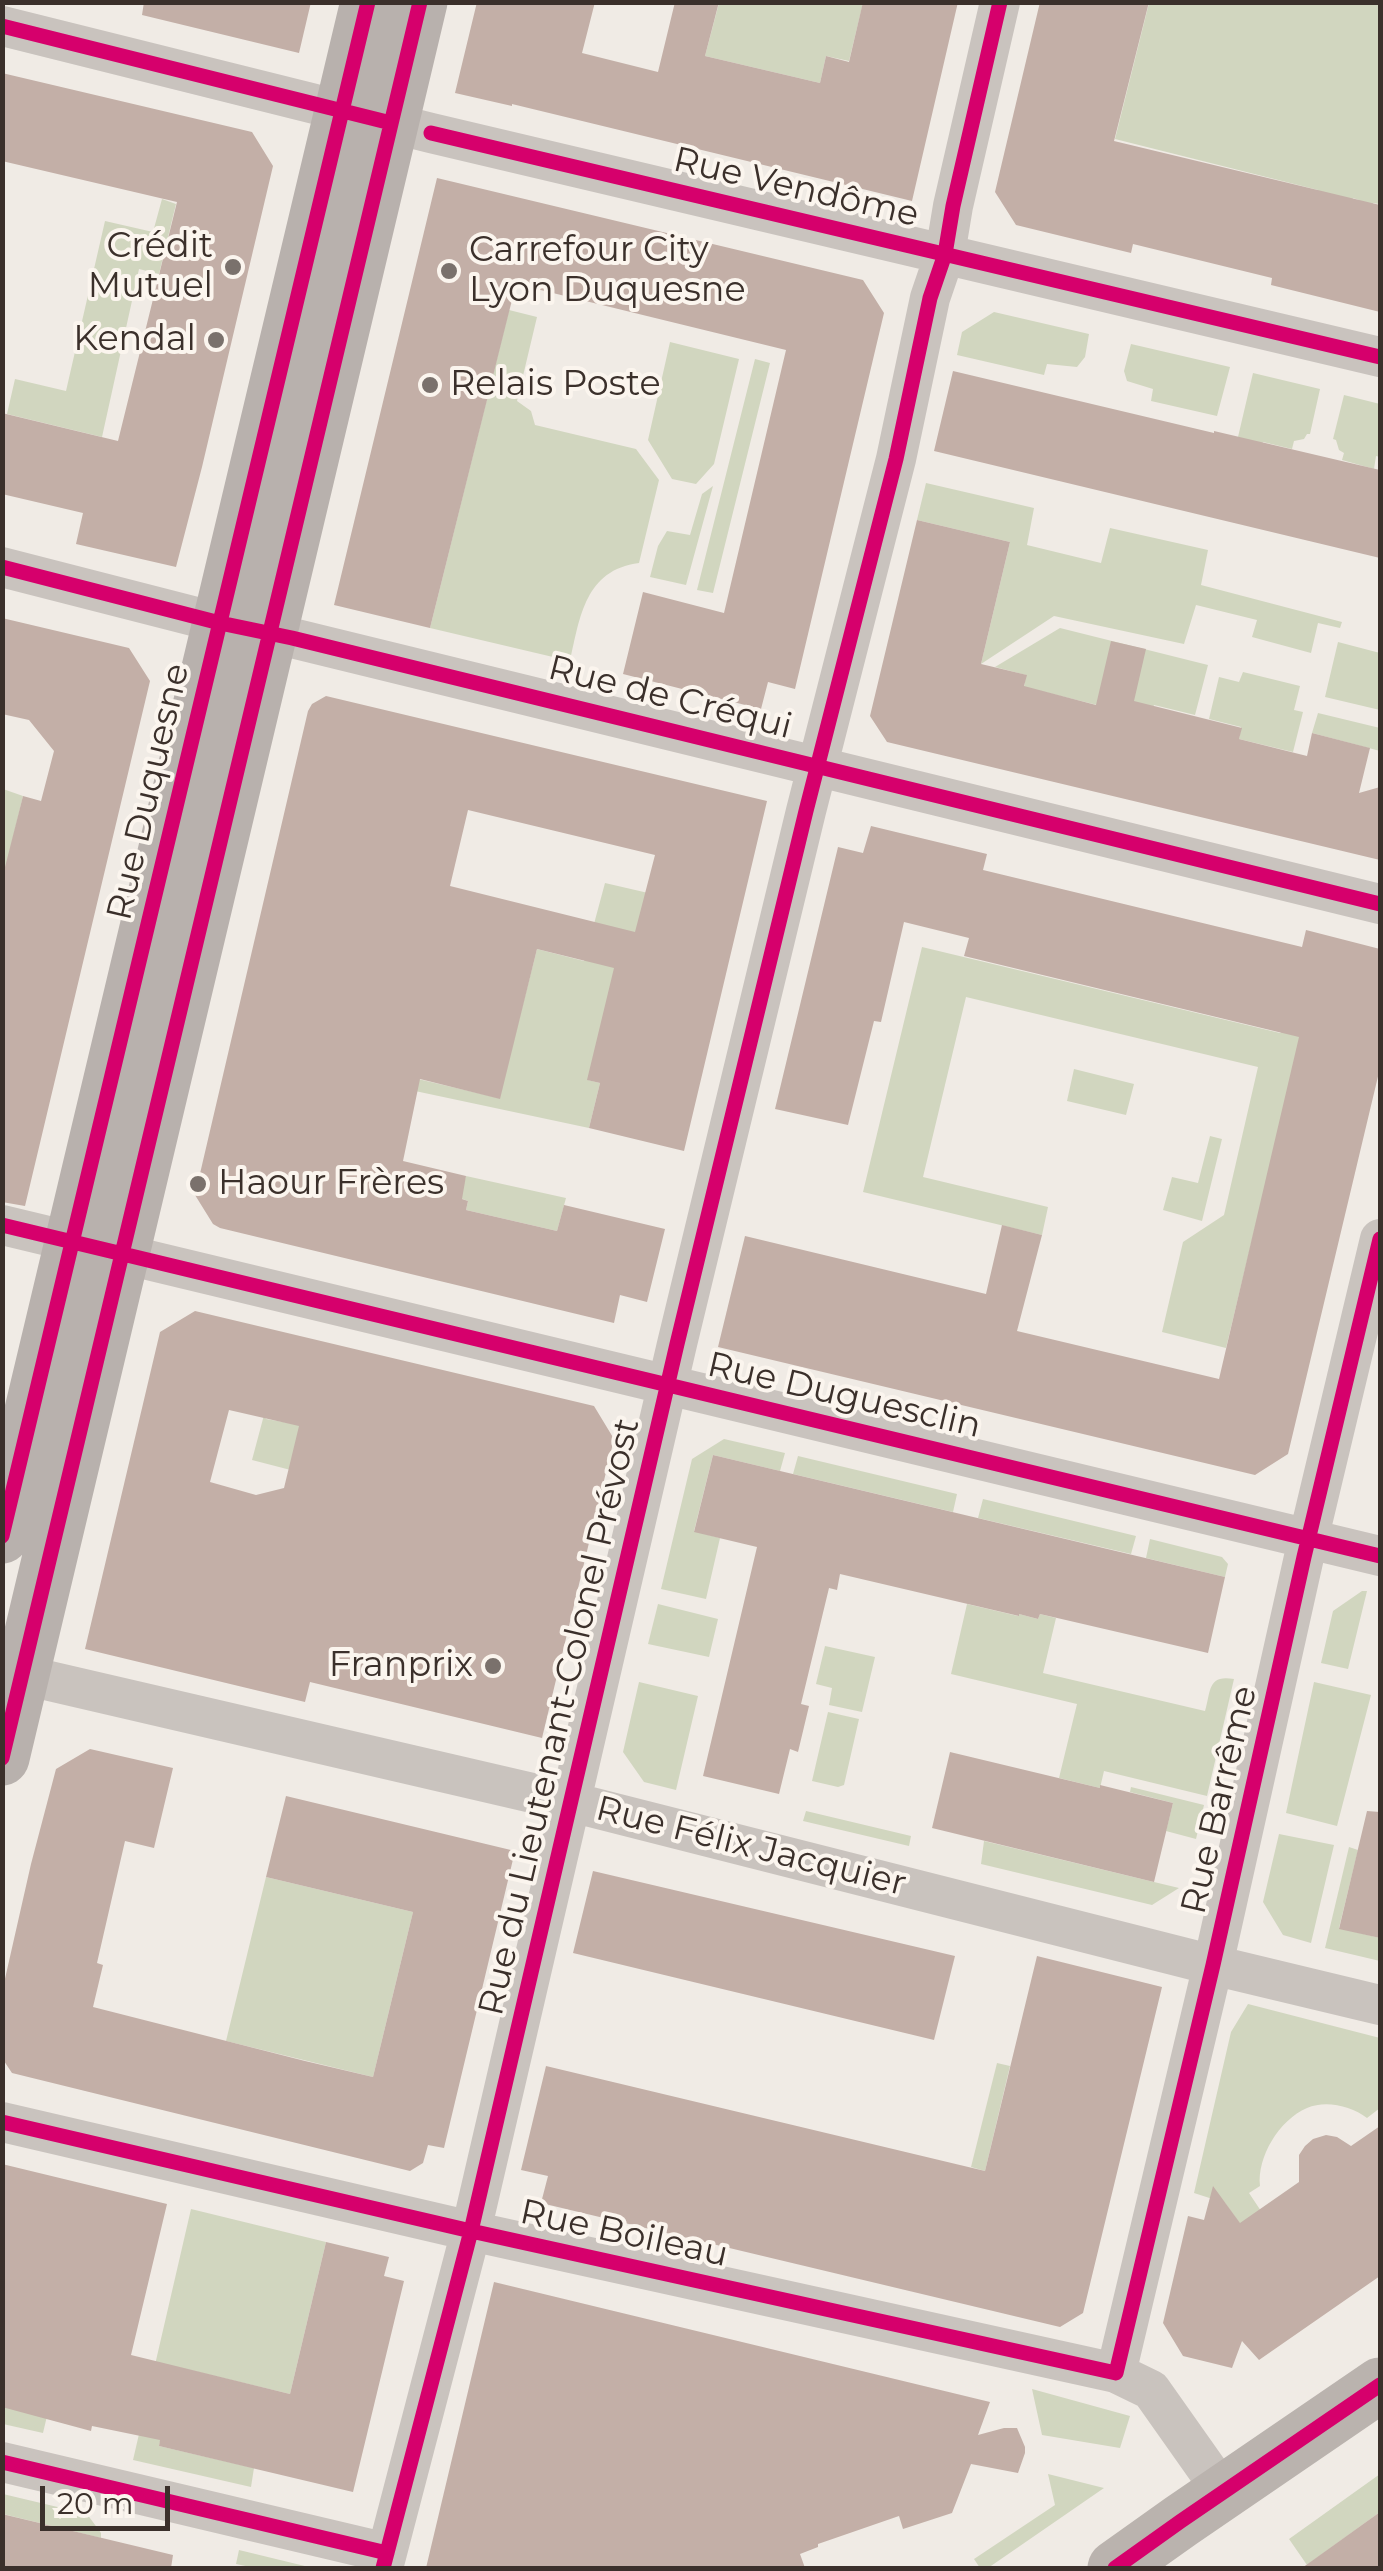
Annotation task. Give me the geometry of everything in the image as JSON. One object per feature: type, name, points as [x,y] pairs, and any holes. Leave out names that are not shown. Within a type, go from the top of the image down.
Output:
[{"type":"main road","name":"Rue Duquesne","points":[[367,117],[368,2]]},
{"type":"main road","name":"Rue Duquesne","points":[[2,1758],[12,1672],[97,1248],[367,117],[420,2]]},
{"type":"main road","name":"Rue Duquesne","points":[[2,1536],[97,1248]]},
{"type":"main road","points":[[1115,2568],[1380,2385]]},
{"type":"street","name":"Rue du Lieutenant-Colonel Prévost","points":[[385,2561],[471,2231],[669,1385],[896,459],[930,298],[945,254],[1000,2]]},
{"type":"street","name":"Rue Vendôme","points":[[2,26],[1380,358]]},
{"type":"street","name":"Rue de Créqui","points":[[2,567],[1380,904]]},
{"type":"street","name":"Rue Duguesclin","points":[[2,1225],[1380,1556]]},
{"type":"street","name":"Rue Barrême","points":[[1116,2373],[1380,1239]]},
{"type":"street","name":"Rue Félix Jacquier","points":[[12,1672],[571,1802],[1380,2004]]},
{"type":"street","name":"Rue Boileau","points":[[2,2122],[471,2231],[1116,2373],[1151,2390],[1223,2492]]},
{"type":"street","points":[[2,2462],[385,2561]]},
{"type":"green space","points":[[719,3],[863,3],[849,61],[826,56],[820,83],[705,56]]},
{"type":"green space","points":[[1149,3],[1380,3],[1380,215],[1379,204],[1373,203],[1371,212],[1353,198],[1351,207],[1317,199],[1318,190],[1115,139]]},
{"type":"green space","points":[[162,199],[176,204],[159,274],[139,269],[102,437],[7,414],[15,379],[66,391],[105,221],[153,232]]},
{"type":"green space","points":[[509,310],[537,317],[517,401],[531,411],[535,425],[636,449],[659,480],[639,563],[621,567],[596,585],[582,613],[570,661],[430,628]]},
{"type":"green space","points":[[994,312],[1089,334],[1085,357],[1077,367],[1047,364],[1044,375],[957,355],[962,332]]},
{"type":"green space","points":[[670,342],[739,359],[714,464],[696,484],[672,479],[648,440]]},
{"type":"green space","points":[[1131,344],[1230,367],[1217,416],[1151,401],[1153,389],[1127,381],[1124,371]]},
{"type":"green space","points":[[755,359],[770,363],[713,593],[697,590]]},
{"type":"green space","points":[[1253,373],[1320,389],[1310,434],[1294,441],[1292,449],[1263,442],[1261,447],[1238,437]]},
{"type":"green space","points":[[1344,395],[1380,404],[1380,457],[1376,456],[1374,469],[1342,460],[1344,453],[1333,439]]},
{"type":"green space","points":[[926,483],[1034,508],[1027,545],[1101,563],[1110,528],[1208,550],[1201,585],[1342,622],[1340,628],[1318,623],[1311,653],[1252,637],[1257,620],[1196,605],[1184,644],[1054,616],[981,664],[1010,542],[917,520]]},
{"type":"green space","points":[[713,486],[686,585],[650,577],[658,546],[667,531],[690,535],[702,494]]},
{"type":"green space","points":[[1060,628],[1208,665],[1195,715],[1154,705],[1150,718],[1024,687],[1026,675],[995,667]]},
{"type":"green space","points":[[1338,642],[1380,653],[1380,710],[1325,697]]},
{"type":"green space","points":[[1243,672],[1300,686],[1294,710],[1303,712],[1293,752],[1239,739],[1241,727],[1209,719],[1219,677],[1239,682]]},
{"type":"green space","points":[[1318,713],[1380,728],[1380,751],[1312,733]]},
{"type":"green space","points":[[3,789],[23,796],[3,880]]},
{"type":"green space","points":[[605,883],[687,902],[588,1080],[600,1083],[589,1128],[401,1088],[405,1076],[499,1098],[537,949],[584,961]]},
{"type":"green space","points":[[922,947],[1280,1033],[1307,1012],[1226,1348],[1162,1332],[1183,1242],[1224,1215],[1258,1067],[966,997],[923,1177],[1048,1207],[1042,1235],[863,1192]]},
{"type":"green space","points":[[1074,1069],[1134,1084],[1126,1115],[1067,1101]]},
{"type":"green space","points":[[1210,1136],[1222,1139],[1202,1221],[1163,1210],[1172,1177],[1198,1183]]},
{"type":"green space","points":[[466,1176],[566,1198],[557,1231],[466,1210],[468,1201],[460,1198]]},
{"type":"green space","points":[[264,1415],[266,1419],[318,1428],[364,1489],[252,1460]]},
{"type":"green space","points":[[724,1439],[785,1453],[780,1471],[713,1455],[694,1531],[720,1538],[706,1599],[661,1589],[692,1459]]},
{"type":"green space","points":[[798,1456],[957,1494],[953,1512],[793,1474]]},
{"type":"green space","points":[[983,1499],[1136,1536],[1131,1554],[978,1518]]},
{"type":"green space","points":[[1150,1539],[1222,1557],[1228,1564],[1225,1577],[1146,1558]]},
{"type":"green space","points":[[1367,1591],[1348,1669],[1321,1663],[1333,1611]]},
{"type":"green space","points":[[658,1604],[718,1619],[709,1657],[648,1644]]},
{"type":"green space","points":[[967,1604],[1018,1616],[1038,1619],[1040,1614],[1056,1618],[1043,1673],[1205,1711],[1215,1682],[1234,1679],[1207,1796],[1104,1771],[1100,1788],[1059,1778],[1077,1704],[951,1674]]},
{"type":"green space","points":[[825,1646],[875,1657],[862,1712],[829,1705],[832,1688],[816,1684]]},
{"type":"green space","points":[[639,1682],[698,1696],[676,1790],[644,1782],[623,1752]]},
{"type":"green space","points":[[1314,1682],[1371,1695],[1337,1826],[1286,1813]]},
{"type":"green space","points":[[828,1712],[859,1719],[844,1785],[838,1787],[812,1781]]},
{"type":"green space","points":[[1131,1787],[1204,1805],[1196,1839],[1166,1831],[1173,1803],[1130,1792]]},
{"type":"green space","points":[[806,1811],[911,1836],[909,1846],[803,1821]]},
{"type":"green space","points":[[1279,1834],[1334,1845],[1311,1943],[1283,1935],[1263,1902]]},
{"type":"green space","points":[[984,1841],[1179,1888],[1152,1905],[981,1864]]},
{"type":"green space","points":[[1349,1847],[1358,1850],[1339,1928],[1380,1938],[1380,1961],[1325,1948]]},
{"type":"green space","points":[[266,1877],[413,1912],[373,2077],[226,2041]]},
{"type":"green space","points":[[1248,2004],[1380,2038],[1380,2108],[1367,2118],[1338,2106],[1322,2104],[1307,2108],[1287,2121],[1272,2141],[1262,2163],[1260,2186],[1249,2193],[1275,2232],[1256,2246],[1225,2203],[1194,2193],[1231,2032]]},
{"type":"green space","points":[[997,2063],[1010,2066],[985,2171],[971,2167]]},
{"type":"green space","points":[[191,2209],[326,2242],[290,2394],[177,2367],[159,2446],[254,2468],[251,2487],[133,2460]]},
{"type":"green space","points":[[1032,2389],[1130,2416],[1120,2448],[1042,2435]]},
{"type":"green space","points":[[3,2406],[47,2416],[43,2433],[3,2424]]},
{"type":"green space","points":[[1048,2474],[1104,2488],[988,2568],[980,2568],[974,2559],[1055,2505]]},
{"type":"green space","points":[[1380,2474],[1380,2512],[1307,2565],[1289,2539]]},
{"type":"green space","points":[[3,2494],[87,2514],[101,2538],[3,2514]]},
{"type":"green space","points":[[239,2550],[313,2568],[255,2568],[236,2564]]},
{"type":"building","points":[[144,2],[311,2],[299,53],[142,15]]},
{"type":"building","points":[[477,2],[595,2],[582,53],[658,72],[675,2],[719,2],[705,56],[820,83],[826,56],[849,62],[863,2],[958,2],[912,201],[455,93]]},
{"type":"building","points":[[1040,2],[1149,2],[1114,141],[1380,205],[1380,312],[1271,285],[1272,278],[1133,244],[1131,253],[1016,225],[995,192]]},
{"type":"building","points":[[2,73],[252,132],[273,166],[176,567],[76,544],[83,513],[2,494],[2,413],[118,441],[177,202],[2,161]]},
{"type":"building","points":[[437,178],[863,280],[884,313],[795,689],[768,682],[761,709],[623,674],[643,592],[724,613],[786,350],[516,284],[430,628],[334,605]]},
{"type":"building","points":[[953,371],[1380,470],[1380,558],[934,451]]},
{"type":"building","points":[[917,520],[1010,542],[981,664],[1027,675],[1024,686],[1096,705],[1111,641],[1146,649],[1134,701],[1242,728],[1239,739],[1307,756],[1312,733],[1370,748],[1359,793],[1380,787],[1380,860],[887,742],[870,716]]},
{"type":"building","points":[[2,618],[129,648],[150,681],[25,1206],[2,1202],[2,879],[23,796],[41,801],[54,751],[29,720],[2,714]]},
{"type":"building","points":[[326,696],[767,801],[684,1151],[589,1128],[600,1083],[587,1080],[614,968],[537,949],[500,1099],[420,1079],[403,1161],[466,1176],[462,1199],[468,1201],[466,1210],[557,1231],[564,1205],[665,1229],[647,1302],[620,1295],[614,1323],[220,1228],[213,1224],[195,1195],[312,704]],"holes":[[[468,810],[655,855],[635,932],[450,886]]]},
{"type":"building","points":[[871,826],[987,854],[983,870],[1302,947],[1306,930],[1380,949],[1380,1068],[1288,1454],[1255,1475],[718,1347],[745,1236],[986,1294],[1002,1225],[1042,1235],[1017,1331],[1219,1379],[1299,1037],[964,956],[969,938],[904,922],[881,1022],[874,1021],[848,1125],[775,1109],[838,847],[863,853]]},
{"type":"building","points":[[195,1311],[594,1406],[614,1439],[542,1738],[310,1682],[305,1702],[85,1649],[160,1332]],"holes":[[[229,1410],[299,1426],[284,1488],[256,1495],[210,1482]]]},
{"type":"building","points":[[713,1455],[1225,1577],[1208,1653],[1040,1614],[1038,1619],[1019,1616],[840,1574],[837,1590],[829,1588],[801,1704],[809,1706],[798,1752],[790,1749],[779,1794],[703,1776],[757,1547],[694,1532]]},
{"type":"building","points":[[90,1749],[173,1768],[154,1848],[125,1841],[97,1963],[103,1965],[93,2007],[305,2061],[373,2077],[413,1912],[266,1877],[286,1796],[515,1851],[444,2148],[428,2145],[423,2163],[410,2171],[12,2073],[2,2058],[2,1992],[31,1864],[56,1769]]},
{"type":"building","points":[[950,1752],[1173,1803],[1154,1882],[932,1828]]},
{"type":"building","points":[[1367,1811],[1380,1812],[1380,1938],[1339,1929]]},
{"type":"building","points":[[593,1871],[955,1956],[934,2040],[573,1953]]},
{"type":"building","points":[[1037,1956],[1162,1987],[1083,2313],[1060,2327],[541,2203],[548,2176],[521,2170],[546,2066],[985,2171]]},
{"type":"building","points":[[1380,2126],[1380,2276],[1259,2360],[1242,2341],[1232,2368],[1183,2356],[1163,2323],[1188,2216],[1204,2220],[1213,2186],[1240,2223],[1299,2182],[1299,2155],[1313,2139],[1337,2137],[1351,2146]]},
{"type":"building","points":[[2,2164],[167,2204],[131,2355],[290,2394],[326,2242],[389,2257],[384,2276],[404,2281],[353,2492],[159,2446],[160,2440],[92,2426],[91,2431],[2,2407]]},
{"type":"building","points":[[494,2282],[990,2402],[978,2435],[1017,2428],[1025,2453],[1018,2473],[971,2464],[952,2513],[903,2529],[899,2516],[818,2544],[800,2554],[805,2568],[426,2568]]},
{"type":"building","points":[[1380,2512],[1380,2568],[1302,2568]]},
{"type":"building","points":[[2,2514],[173,2555],[171,2568],[2,2568]]},
{"type":"cycle path","points":[[2,1536],[368,2]]},
{"type":"cycle path","points":[[2,1758],[420,2]]},
{"type":"cycle path","points":[[383,2568],[471,2231],[677,1344],[896,459],[930,298],[945,254],[1000,2]]},
{"type":"cycle path","points":[[2,26],[391,123]]},
{"type":"cycle path","points":[[431,133],[1380,357]]},
{"type":"cycle path","points":[[2,567],[1380,904]]},
{"type":"cycle path","points":[[2,1225],[1380,1556]]},
{"type":"cycle path","points":[[2,2122],[471,2231],[1116,2373],[1380,1239]]},
{"type":"cycle path","points":[[1115,2568],[1380,2385]]},
{"type":"cycle path","points":[[2,2462],[387,2553]]},
{"type":"place","name":"Crédit Mutuel","points":[[233,267]]},
{"type":"place","name":"Carrefour City Lyon Duquesne","points":[[449,271]]},
{"type":"place","name":"Kendal","points":[[216,340]]},
{"type":"place","name":"Relais Poste","points":[[430,385]]},
{"type":"place","name":"Haour Frères","points":[[198,1184]]},
{"type":"place","name":"Franprix","points":[[493,1666]]}]
